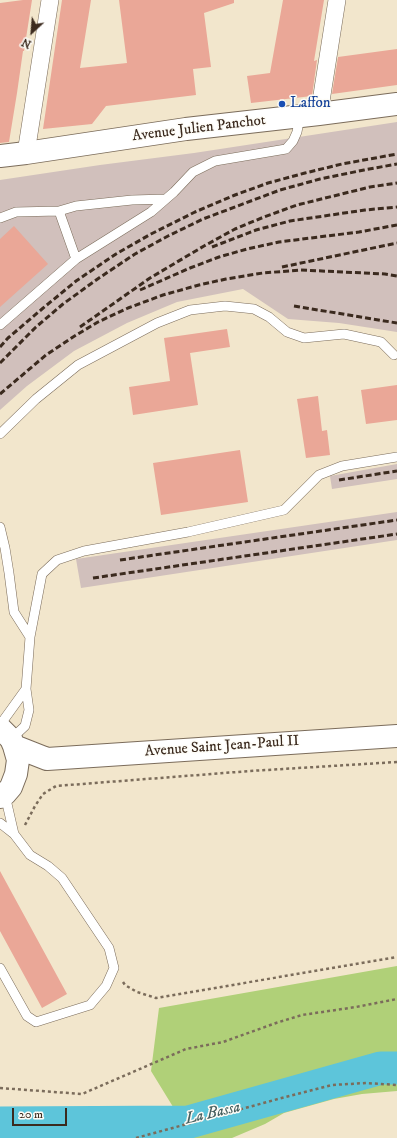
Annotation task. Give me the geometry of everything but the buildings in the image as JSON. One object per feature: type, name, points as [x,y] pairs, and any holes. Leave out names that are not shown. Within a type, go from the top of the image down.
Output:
[{"type":"street","points":[[26,153],[50,0]]},
{"type":"street","points":[[309,115],[337,0]]},
{"type":"street","name":"Avenue Julien Panchot","points":[[0,156],[186,129],[397,104]]},
{"type":"street","name":"Avenue Julien Panchot","points":[[0,166],[7,164],[26,153]]},
{"type":"street","points":[[5,793],[16,774],[18,760],[6,734]]},
{"type":"street","name":"Avenue Saint Jean-Paul II","points":[[6,734],[47,759]]},
{"type":"street","name":"Avenue Saint Jean-Paul II","points":[[5,793],[30,770],[47,759],[397,736]]},
{"type":"lane","points":[[0,325],[76,259],[151,212],[194,172],[215,161],[286,149],[309,115]]},
{"type":"lane","points":[[0,218],[16,212],[59,211],[76,206],[132,200],[166,199]]},
{"type":"lane","points":[[59,211],[76,259]]},
{"type":"lane","points":[[0,434],[36,399],[78,365],[157,323],[190,310],[225,306],[254,309],[269,317],[287,332],[304,338],[344,334],[381,342],[394,355]]},
{"type":"lane","points":[[6,734],[25,726],[29,710],[26,689],[30,637],[42,574],[57,560],[84,551],[188,532],[284,510],[319,475],[342,466],[397,457]]},
{"type":"lane","points":[[0,527],[8,567],[14,612],[30,637]]},
{"type":"lane","points":[[6,734],[26,689]]},
{"type":"lane","points":[[5,793],[14,834]]},
{"type":"lane","points":[[0,823],[14,834],[30,855],[48,866],[62,878],[109,948],[114,968],[106,986],[90,1005],[36,1022],[27,1016],[0,968]]},
{"type":"path","points":[[14,834],[27,824],[35,806],[43,794],[56,786],[250,771],[397,762]]},
{"type":"path","points":[[114,968],[125,985],[137,992],[156,998],[397,957]]},
{"type":"path","points":[[0,1088],[82,1094],[186,1049],[223,1042],[302,1015],[397,999]]},
{"type":"path","points":[[136,1138],[278,1098],[332,1085],[366,1083],[397,1085]]},
{"type":"shaded area","points":[[397,122],[397,332],[339,323],[288,319],[243,289],[177,302],[127,323],[74,351],[27,386],[0,410],[0,180],[194,153]]},
{"type":"shaded area","points":[[397,464],[397,479],[332,489],[330,476]]},
{"type":"shaded area","points":[[397,512],[397,540],[81,588],[76,559]]},
{"type":"green space","points":[[397,966],[397,1091],[362,1094],[334,1099],[284,1113],[265,1124],[232,1138],[40,1138],[186,1128],[151,1071],[159,1008]]},
{"type":"waterway","name":"La Bassa","points":[[0,1123],[189,1122],[381,1068],[397,1068]]},
{"type":"railway","points":[[0,347],[8,338],[76,281],[116,254],[151,234],[195,212],[268,183],[342,164],[397,154]]},
{"type":"railway","points":[[0,363],[36,327],[63,304],[135,254],[168,236],[203,219],[280,190],[320,179],[397,164]]},
{"type":"railway","points":[[80,327],[150,278],[235,229],[297,205],[370,187],[397,183]]},
{"type":"railway","points":[[212,247],[256,230],[290,221],[397,207]]},
{"type":"railway","points":[[140,290],[190,268],[219,257],[247,249],[279,242],[359,232],[397,225]]},
{"type":"railway","points":[[282,267],[397,243]]},
{"type":"railway","points":[[0,394],[46,355],[73,337],[98,322],[128,308],[163,295],[226,279],[263,273],[301,270],[385,274],[397,276]]},
{"type":"railway","points":[[294,306],[397,323]]},
{"type":"railway","points":[[339,480],[397,471]]},
{"type":"railway","points":[[120,560],[397,520]]},
{"type":"railway","points":[[93,578],[397,534]]},
{"type":"place","name":"Laffon","points":[[282,104]]}]
